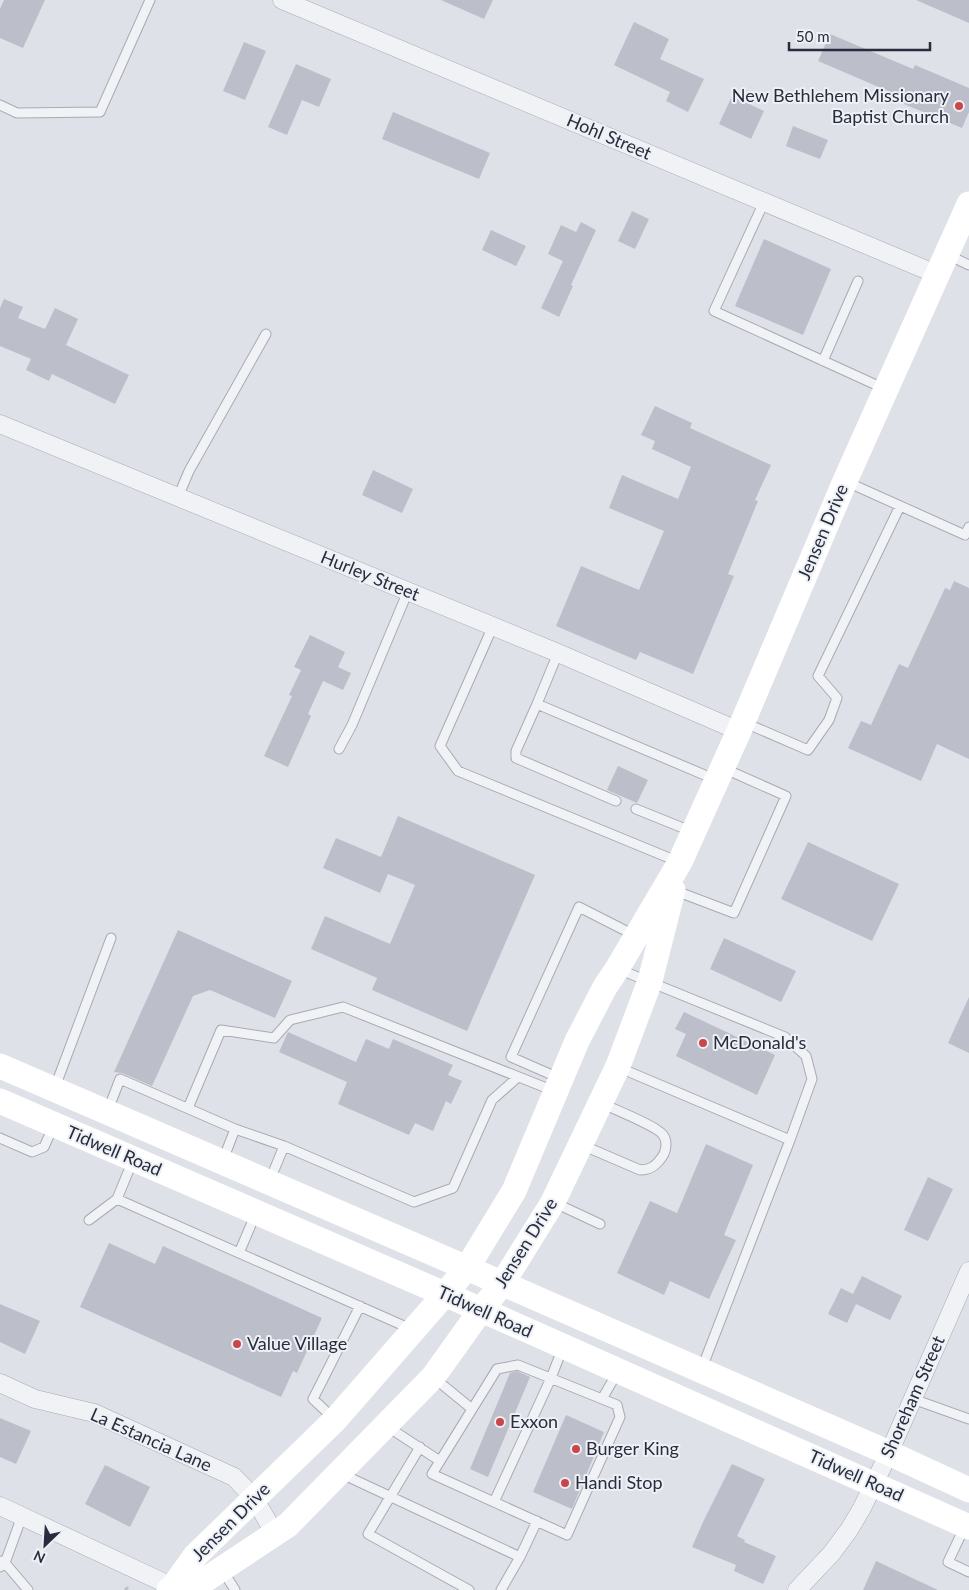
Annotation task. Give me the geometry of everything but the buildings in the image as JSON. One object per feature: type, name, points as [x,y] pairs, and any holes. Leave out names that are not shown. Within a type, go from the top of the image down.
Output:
[{"type":"main road","name":"Jensen Drive","points":[[171,1589],[194,1556],[335,1420],[414,1330],[467,1268],[514,1191],[581,1033],[605,987],[618,969],[680,862],[741,726],[845,481],[969,204]]},
{"type":"main road","name":"Jensen Drive","points":[[171,1589],[199,1584],[288,1525],[433,1377],[502,1284],[553,1202],[618,1066],[650,981],[680,862]]},
{"type":"main road","name":"Tidwell Road","points":[[0,1066],[965,1486]]},
{"type":"main road","name":"Tidwell Road","points":[[0,1101],[445,1294],[967,1526]]},
{"type":"main road","points":[[118,1118],[125,1156]]},
{"type":"main road","points":[[256,1212],[269,1182]]},
{"type":"street","name":"Hohl Street","points":[[282,0],[764,202],[941,264]]},
{"type":"street","name":"Hurley Street","points":[[0,424],[741,726]]},
{"type":"street","name":"Shoreham Street","points":[[797,1590],[831,1554],[849,1530],[874,1484],[969,1271]]},
{"type":"street","name":"La Estancia Lane","points":[[0,1383],[35,1399],[94,1413],[234,1477],[254,1498],[275,1534]]},
{"type":"street","points":[[0,1506],[171,1589]]},
{"type":"lane","points":[[0,105],[17,113],[100,112],[150,0]]},
{"type":"lane","points":[[764,202],[714,311],[886,389]]},
{"type":"lane","points":[[941,264],[969,265]]},
{"type":"lane","points":[[823,360],[858,281]]},
{"type":"lane","points":[[178,497],[189,471],[266,334]]},
{"type":"lane","points":[[845,481],[900,506],[967,531]]},
{"type":"lane","points":[[741,726],[808,750],[829,720],[837,698],[818,676],[900,506]]},
{"type":"lane","points":[[338,749],[352,724],[408,591]]},
{"type":"lane","points":[[493,626],[440,746],[458,771],[680,862]]},
{"type":"lane","points":[[558,652],[516,751],[516,758],[616,801]]},
{"type":"lane","points":[[537,704],[720,774],[786,796],[734,913],[673,890]]},
{"type":"lane","points":[[636,809],[693,832]]},
{"type":"lane","points":[[559,1086],[511,1057],[579,907],[637,936]]},
{"type":"lane","points":[[54,1090],[112,938]]},
{"type":"lane","points":[[618,969],[785,1037],[806,1056],[812,1080],[701,1371]]},
{"type":"lane","points":[[188,1108],[220,1030],[274,1038],[290,1020],[343,1007],[518,1076],[559,1086]]},
{"type":"lane","points":[[618,1066],[790,1140]]},
{"type":"lane","points":[[118,1118],[120,1079],[414,1202],[453,1188],[492,1100],[518,1076]]},
{"type":"lane","points":[[580,1144],[640,1170],[649,1170],[658,1163],[664,1154],[666,1143],[663,1135],[655,1129],[600,1103]]},
{"type":"lane","points":[[0,1138],[32,1152],[44,1147],[54,1125]]},
{"type":"lane","points":[[222,1162],[235,1128]]},
{"type":"lane","points":[[269,1182],[284,1146]]},
{"type":"lane","points":[[89,1220],[117,1199],[125,1156]]},
{"type":"lane","points":[[117,1199],[414,1330]]},
{"type":"lane","points":[[553,1202],[600,1224]]},
{"type":"lane","points":[[239,1253],[256,1212]]},
{"type":"lane","points":[[335,1420],[313,1400],[360,1306]]},
{"type":"lane","points":[[494,1502],[551,1378],[563,1346]]},
{"type":"lane","points":[[518,1365],[551,1378],[616,1405],[620,1417],[567,1536],[432,1474],[497,1369],[518,1365]]},
{"type":"lane","points":[[602,1400],[619,1371]]},
{"type":"lane","points":[[433,1377],[472,1409]]},
{"type":"lane","points":[[913,1399],[969,1419]]},
{"type":"lane","points":[[386,1425],[440,1461]]},
{"type":"lane","points":[[420,1447],[368,1534],[469,1590]]},
{"type":"lane","points":[[339,1473],[520,1557]]},
{"type":"lane","points":[[22,1516],[2,1563],[28,1590]]},
{"type":"lane","points":[[502,1590],[520,1557],[536,1521]]},
{"type":"lane","points":[[967,1526],[948,1562],[969,1572]]},
{"type":"lane","points":[[221,1569],[235,1590]]},
{"type":"place","name":"New Bethlehem Missionary Baptist Church","points":[[959,106]]},
{"type":"place","name":"McDonald's","points":[[703,1043]]},
{"type":"place","name":"Value Village","points":[[237,1344]]},
{"type":"place","name":"Exxon","points":[[500,1422]]},
{"type":"place","name":"Burger King","points":[[576,1449]]},
{"type":"place","name":"Handi Stop","points":[[565,1483]]}]
